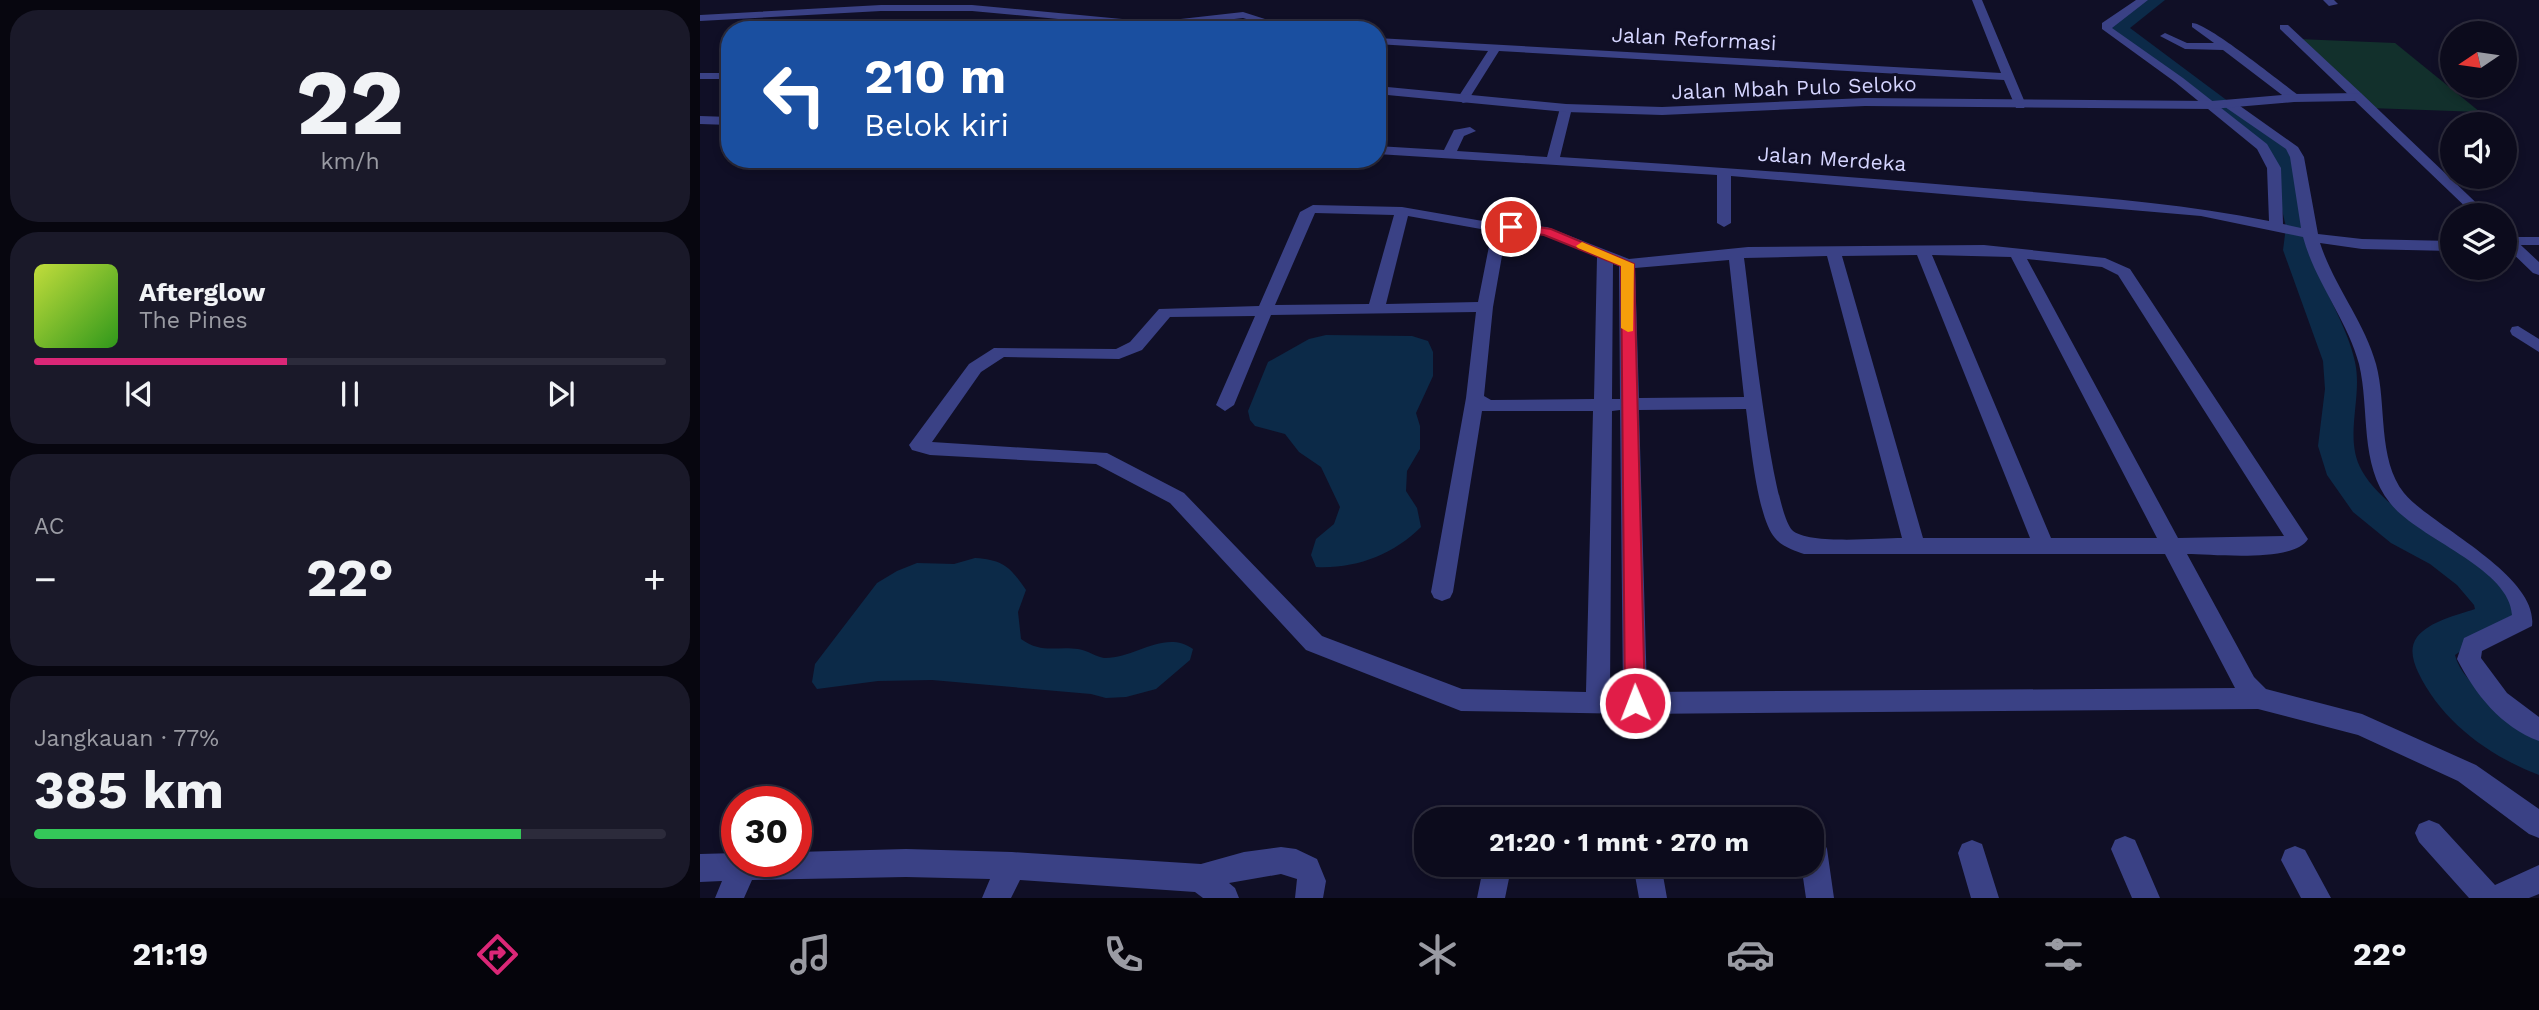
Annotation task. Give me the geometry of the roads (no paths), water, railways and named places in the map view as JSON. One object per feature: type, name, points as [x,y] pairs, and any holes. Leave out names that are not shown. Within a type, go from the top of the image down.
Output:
[{"type":"street","points":[[1977,0],[2020,105]]},
{"type":"street","points":[[2143,0],[2111,20],[2106,29],[2179,80],[2294,150],[2304,190],[2309,235],[2354,329],[2367,363],[2372,383],[2380,467],[2398,500],[2417,518],[2497,570],[2519,591],[2527,610],[2524,620],[2472,645],[2469,659],[2488,692],[2507,710],[2539,730]]},
{"type":"street","points":[[700,18],[805,12],[972,8],[1106,21]]},
{"type":"street","points":[[793,21],[805,12]]},
{"type":"street","points":[[1196,21],[1243,15],[1264,21]]},
{"type":"street","points":[[1042,21],[1047,17]]},
{"type":"street","points":[[2196,25],[2294,98]]},
{"type":"street","points":[[2284,27],[2469,203]]},
{"type":"street","points":[[2165,36],[2185,46],[2226,47]]},
{"type":"street","name":"Jalan Reformasi","points":[[1386,42],[2009,77]]},
{"type":"street","points":[[1463,99],[1496,47]]},
{"type":"street","points":[[700,76],[721,76]]},
{"type":"street","name":"Jalan Mbah Pulo Seloko","points":[[1386,91],[1566,108],[1697,111],[1879,102],[2020,105],[2218,104],[2294,98],[2358,97]]},
{"type":"street","points":[[2218,104],[2267,154],[2274,168],[2279,226]]},
{"type":"street","points":[[1553,160],[1566,108]]},
{"type":"street","points":[[700,120],[721,121]]},
{"type":"street","points":[[1448,155],[1459,132],[1470,131]]},
{"type":"street","name":"Jalan Merdeka","points":[[1386,151],[1724,172],[2140,206],[2201,212],[2362,244],[2440,246]]},
{"type":"street","points":[[1724,172],[1724,222]]},
{"type":"street","points":[[1225,405],[1307,212],[1313,209],[1402,211],[1500,228],[1547,231],[1627,264],[1736,256],[1748,252],[1984,250],[2105,263],[2124,272],[2297,539],[2283,545],[1804,546],[1783,534],[1769,497],[1754,403],[1736,256]]},
{"type":"street","points":[[1376,309],[1402,211]]},
{"type":"street","points":[[1442,592],[1475,398],[1485,307],[1500,228]]},
{"type":"street","points":[[2517,242],[2539,241]]},
{"type":"street","points":[[1833,251],[1915,546]]},
{"type":"street","points":[[1923,251],[2043,545]]},
{"type":"street","points":[[2517,251],[2539,270]]},
{"type":"street","points":[[1598,702],[1605,254]]},
{"type":"street","points":[[2017,255],[2245,684],[2258,698]]},
{"type":"street","points":[[1627,264],[1635,703]]},
{"type":"street","points":[[1485,307],[1164,312],[1136,346],[1119,354],[1000,352],[975,368],[919,445],[930,448],[1100,458],[1177,498],[1314,643],[1461,700],[1635,703],[2258,698],[2362,725],[2467,773],[2539,825]]},
{"type":"street","points":[[2518,331],[2539,347]]},
{"type":"street","points":[[1475,398],[1487,406],[1754,403]]},
{"type":"street","points":[[2429,833],[2488,898]]},
{"type":"street","points":[[2125,849],[2146,898]]},
{"type":"street","points":[[1972,853],[1985,898]]},
{"type":"street","points":[[2295,860],[2317,898]]},
{"type":"street","points":[[812,865],[906,863],[1012,866],[1201,877],[1247,863],[1281,861],[1299,864],[1308,871],[1312,881],[1309,898]]},
{"type":"street","points":[[996,898],[1012,866]]},
{"type":"street","points":[[700,868],[721,868]]},
{"type":"street","points":[[729,898],[739,877]]},
{"type":"street","points":[[1201,877],[1224,898]]},
{"type":"street","points":[[1491,898],[1496,877]]},
{"type":"street","points":[[1652,877],[1653,898]]},
{"type":"street","points":[[1817,877],[1820,898]]},
{"type":"street","points":[[2498,898],[2539,880]]},
{"type":"water","points":[[1326,335],[1412,336],[1428,341],[1433,352],[1433,376],[1416,413],[1420,426],[1420,449],[1407,471],[1406,491],[1417,508],[1421,527],[1398,545],[1373,558],[1345,566],[1316,567],[1311,555],[1316,539],[1334,524],[1340,507],[1321,467],[1299,452],[1285,434],[1255,426],[1248,411],[1268,362],[1309,339]]},
{"type":"water","points":[[975,558],[1005,566],[1026,590],[1018,612],[1021,639],[1029,644],[1042,648],[1081,650],[1104,658],[1171,642],[1193,649],[1190,660],[1156,689],[1126,697],[1106,698],[1091,694],[932,680],[878,681],[817,689],[812,682],[815,664],[877,583],[917,563],[954,564]]},
{"type":"waterway","points":[[2156,0],[2118,28],[2280,151],[2291,172],[2293,201],[2299,227],[2297,250],[2339,361],[2341,389],[2335,446],[2345,475],[2366,503],[2404,533],[2444,554],[2471,574],[2494,599],[2497,618],[2453,634],[2433,648],[2438,669],[2455,694],[2482,718],[2539,754]]}]
